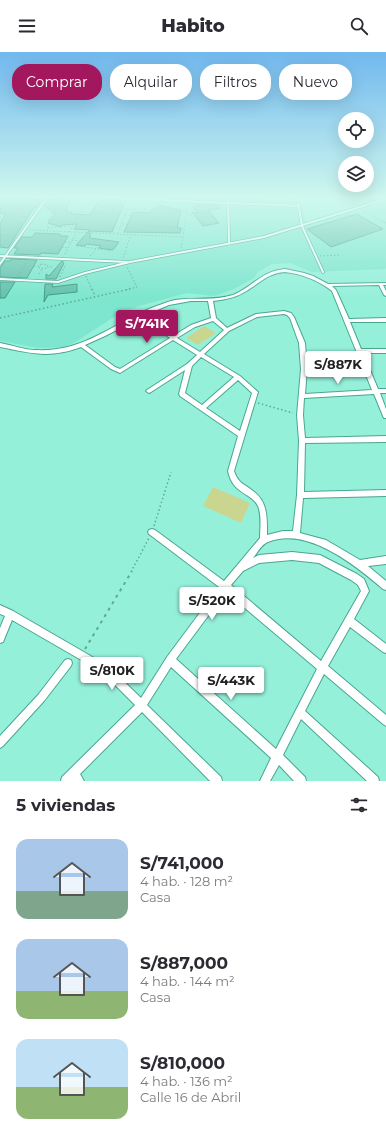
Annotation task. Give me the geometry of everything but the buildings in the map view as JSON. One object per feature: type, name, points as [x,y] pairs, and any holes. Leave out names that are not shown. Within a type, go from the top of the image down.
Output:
[{"type":"street","points":[[0,345],[36,352],[57,351],[81,345],[139,315],[169,303],[191,299],[219,299],[232,296],[249,288],[271,273],[281,270],[288,270],[328,285],[334,290],[386,416]]},
{"type":"street","points":[[380,284],[386,295]]},
{"type":"street","points":[[328,285],[386,284]]},
{"type":"street","points":[[210,299],[214,319],[227,330]]},
{"type":"street","points":[[149,391],[189,365],[227,330],[256,316],[274,312],[290,314],[302,343],[304,369],[300,415],[302,441],[300,495],[296,535]]},
{"type":"street","points":[[139,315],[173,338],[238,377],[255,392],[231,471],[233,480],[260,502],[263,515],[264,539]]},
{"type":"street","points":[[81,345],[113,368],[120,371],[194,326],[214,319]]},
{"type":"street","points":[[346,321],[386,320]]},
{"type":"street","points":[[359,351],[386,351]]},
{"type":"street","points":[[189,365],[182,394],[241,434]]},
{"type":"street","points":[[202,408],[238,377]]},
{"type":"street","points":[[302,396],[386,391]]},
{"type":"street","points":[[302,441],[386,439]]},
{"type":"street","points":[[300,495],[386,493]]},
{"type":"street","points":[[152,532],[225,586],[386,721]]},
{"type":"street","points":[[73,779],[142,705],[170,660],[225,586],[264,539],[283,535],[296,535],[323,543],[359,564],[386,586]]},
{"type":"street","points":[[240,568],[259,559],[292,556],[320,559],[354,577],[364,586],[365,591],[322,668],[265,781]]},
{"type":"street","points":[[359,564],[386,560]]},
{"type":"street","points":[[0,609],[105,669],[217,781]]},
{"type":"street","points":[[0,639],[10,614]]},
{"type":"street","points":[[349,621],[386,649]]},
{"type":"street","points":[[170,660],[278,757],[301,781]]},
{"type":"street","points":[[0,743],[42,698],[68,662]]},
{"type":"street","points":[[300,712],[374,781]]},
{"type":"lane","points":[[0,264],[24,230]]},
{"type":"lane","points":[[229,230],[229,243]]},
{"type":"lane","points":[[0,256],[130,262],[264,237],[288,230]]},
{"type":"lane","points":[[304,230],[323,272]]},
{"type":"lane","points":[[0,279],[58,282],[85,273],[130,262]]},
{"type":"path","points":[[24,230],[183,236]]},
{"type":"path","points":[[118,234],[120,230]]},
{"type":"path","points":[[180,253],[184,230]]},
{"type":"path","points":[[327,230],[332,233]]},
{"type":"path","points":[[352,230],[365,238]]},
{"type":"path","points":[[58,236],[60,232]]},
{"type":"path","points":[[62,259],[76,232]]},
{"type":"path","points":[[121,262],[131,234]]},
{"type":"path","points":[[0,236],[9,236],[4,244],[0,244]]},
{"type":"path","points":[[72,240],[80,241]]},
{"type":"path","points":[[65,242],[71,242]]},
{"type":"path","points":[[77,246],[112,251]]},
{"type":"path","points":[[87,260],[98,247]]},
{"type":"path","points":[[62,248],[68,248]]},
{"type":"path","points":[[316,256],[341,255]]},
{"type":"path","points":[[16,280],[30,257]]},
{"type":"path","points":[[58,282],[69,259]]},
{"type":"path","points":[[44,265],[47,260]]},
{"type":"path","points":[[34,266],[40,266],[41,264],[48,265],[47,267]]},
{"type":"path","points":[[0,318],[137,286],[125,264]]},
{"type":"path","points":[[40,266],[39,268],[42,269]]},
{"type":"path","points":[[39,274],[42,269],[53,267]]},
{"type":"path","points":[[85,273],[95,296]]},
{"type":"path","points":[[253,402],[300,415]]},
{"type":"path","points":[[81,656],[135,566],[152,532],[171,472]]},
{"type":"shaded area","points":[[0,230],[386,230],[386,269],[312,272],[290,263],[272,264],[258,272],[254,278],[234,289],[214,296],[187,293],[139,306],[117,315],[77,341],[64,347],[38,348],[0,341]]},
{"type":"shaded area","points":[[204,326],[216,333],[198,345],[186,338]]},
{"type":"shaded area","points":[[213,487],[250,503],[241,523],[203,506]]}]
